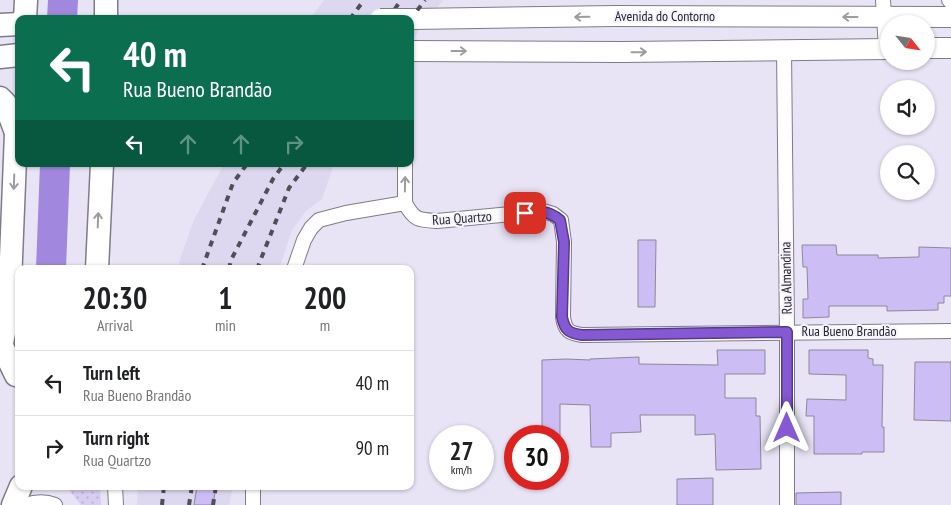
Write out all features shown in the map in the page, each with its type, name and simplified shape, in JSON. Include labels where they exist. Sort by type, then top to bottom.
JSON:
[{"type":"main road","points":[[25,15],[26,0]]},
{"type":"main road","points":[[106,0],[106,15]]},
{"type":"main road","name":"Avenida do Contorno","points":[[414,18],[615,16],[884,8],[951,17]]},
{"type":"main road","points":[[0,25],[15,24]]},
{"type":"main road","points":[[414,51],[622,52],[880,48]]},
{"type":"main road","points":[[935,48],[951,48]]},
{"type":"main road","points":[[0,57],[15,55]]},
{"type":"main road","points":[[0,98],[5,102],[15,130]]},
{"type":"main road","points":[[15,158],[9,308],[1,349],[15,373]]},
{"type":"main road","points":[[97,265],[102,167]]},
{"type":"main road","points":[[13,505],[19,490]]},
{"type":"street","name":"Rua Almandina","points":[[784,50],[787,505]]},
{"type":"street","points":[[295,265],[304,240],[311,228],[319,220],[346,213],[404,203],[405,167]]},
{"type":"street","name":"Rua Quartzo","points":[[404,203],[411,214],[422,220],[542,211],[553,214],[560,220],[564,242],[562,317],[568,332]]},
{"type":"street","name":"Rua Bueno Brandão","points":[[568,332],[582,335],[951,330]]},
{"type":"street","points":[[115,490],[116,505]]},
{"type":"street","points":[[253,490],[253,505]]},
{"type":"street","points":[[26,505],[35,502],[46,502],[55,505]]},
{"type":"shaded area","points":[[324,0],[443,0],[414,37],[414,15],[313,15]]},
{"type":"shaded area","points":[[222,167],[333,167],[322,199],[306,211],[292,230],[280,265],[179,265],[194,220]]},
{"type":"shaded area","points":[[69,490],[100,490],[101,505],[81,505]]},
{"type":"shaded area","points":[[138,490],[232,490],[229,505],[137,505]]},
{"type":"building","points":[[638,240],[656,240],[655,307],[638,307]]},
{"type":"building","points":[[802,245],[836,245],[837,255],[878,255],[878,258],[919,257],[919,247],[951,248],[951,296],[944,296],[944,303],[938,303],[938,310],[887,311],[887,306],[829,306],[829,317],[803,318],[803,299],[808,299],[807,267],[803,267]]},
{"type":"building","points":[[717,350],[765,350],[765,374],[725,374],[725,398],[756,398],[756,416],[760,416],[761,469],[716,470],[715,434],[695,435],[695,415],[640,415],[641,432],[611,433],[611,447],[591,447],[590,405],[560,404],[560,425],[542,425],[542,360],[639,357],[639,364],[718,365]]},
{"type":"building","points":[[809,350],[868,350],[868,358],[873,359],[873,365],[883,365],[882,427],[884,427],[884,452],[814,454],[814,416],[806,416],[807,399],[846,400],[846,375],[809,374]]},
{"type":"building","points":[[915,362],[951,362],[951,421],[914,420]]},
{"type":"building","points":[[713,478],[713,505],[677,505],[677,479]]},
{"type":"building","points":[[196,490],[215,490],[213,505],[194,505]]},
{"type":"building","points":[[841,492],[841,505],[796,505],[796,493]]},
{"type":"waterway","points":[[62,15],[63,0]]},
{"type":"waterway","points":[[51,265],[55,167]]},
{"type":"railway","points":[[353,15],[364,0]]},
{"type":"railway","points":[[391,15],[401,0]]},
{"type":"railway","points":[[414,15],[425,0]]},
{"type":"railway","points":[[203,265],[233,183],[245,167]]},
{"type":"railway","points":[[230,265],[273,179],[282,167]]},
{"type":"railway","points":[[259,265],[289,188],[305,167]]},
{"type":"railway","points":[[162,505],[164,490]]},
{"type":"railway","points":[[189,505],[191,490]]},
{"type":"railway","points":[[213,505],[215,490]]},
{"type":"route","points":[[525,213],[542,211],[553,214],[560,220],[564,242],[562,317],[568,332],[582,335],[787,332],[787,428]]}]
